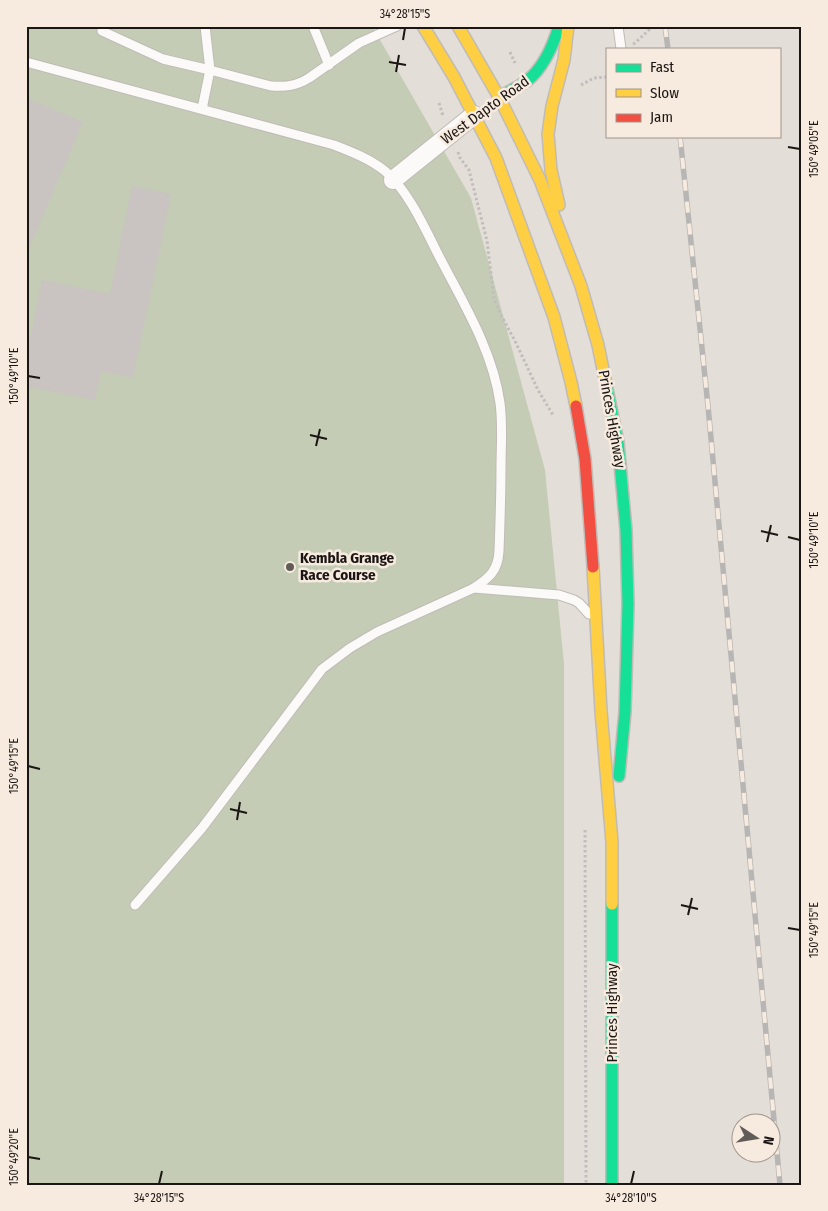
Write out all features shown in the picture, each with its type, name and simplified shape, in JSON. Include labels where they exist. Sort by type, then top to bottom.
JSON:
[{"type":"main road","name":"Princes Highway","points":[[423,26],[477,113],[496,158],[554,317],[572,382],[584,459],[612,842],[612,1185]]},
{"type":"main road","name":"Princes Highway","points":[[458,26],[540,180],[581,286],[598,345],[618,442],[626,530],[628,604],[626,712],[612,842]]},
{"type":"main road","name":"West Dapto Road","points":[[496,99],[532,77],[546,57],[559,26]]},
{"type":"main road","points":[[568,26],[564,63],[550,110],[548,142],[556,198],[581,286]]},
{"type":"street","name":"West Dapto Road","points":[[393,180],[477,113]]},
{"type":"lane","points":[[202,109],[210,70],[205,26]]},
{"type":"lane","points":[[313,26],[328,64]]},
{"type":"lane","points":[[102,31],[163,59],[271,86],[282,87],[301,83],[359,43],[397,26]]},
{"type":"lane","points":[[618,26],[621,48]]},
{"type":"lane","points":[[26,62],[334,145],[356,154],[384,171],[411,204],[424,226],[486,350],[495,376],[500,404],[502,435],[499,558],[498,564],[491,575],[474,588],[377,632],[350,648],[322,670],[202,828],[135,905]]},
{"type":"lane","points":[[474,588],[564,596],[579,603],[597,625]]},
{"type":"path","points":[[635,43],[651,28],[660,26]]},
{"type":"path","points":[[460,158],[469,170],[487,241],[494,298],[498,311],[555,419]]},
{"type":"path","points":[[585,824],[586,1185]]},
{"type":"green space","name":"Kembla Grange Race Course","points":[[26,26],[372,26],[471,198],[545,470],[564,664],[564,1185],[26,1185]]},
{"type":"building","points":[[26,98],[83,122],[26,255]]},
{"type":"building","points":[[132,186],[171,194],[133,378],[101,371],[95,400],[26,386],[26,358],[42,280],[110,294]]},
{"type":"railway","points":[[665,26],[668,48]]},
{"type":"railway","points":[[680,138],[708,406],[780,1185]]},
{"type":"traffic: fast","points":[[499,97],[527,81],[533,75],[543,63],[551,48],[559,26]]},
{"type":"traffic: fast","points":[[606,384],[618,442],[626,530],[628,604],[625,712],[619,776]]},
{"type":"traffic: fast","points":[[612,904],[612,1185]]},
{"type":"traffic: slow","points":[[423,26],[454,77],[496,158],[554,317],[576,406]]},
{"type":"traffic: slow","points":[[458,26],[499,97],[540,180],[581,286],[598,345],[606,384]]},
{"type":"traffic: slow","points":[[559,205],[551,170],[548,134],[552,106],[564,60],[568,26]]},
{"type":"traffic: slow","points":[[593,567],[601,711],[612,842],[612,904]]},
{"type":"traffic: jam","points":[[576,406],[585,459],[593,567]]},
{"type":"place","name":"Kembla Grange Race Course","points":[[290,567]]}]
